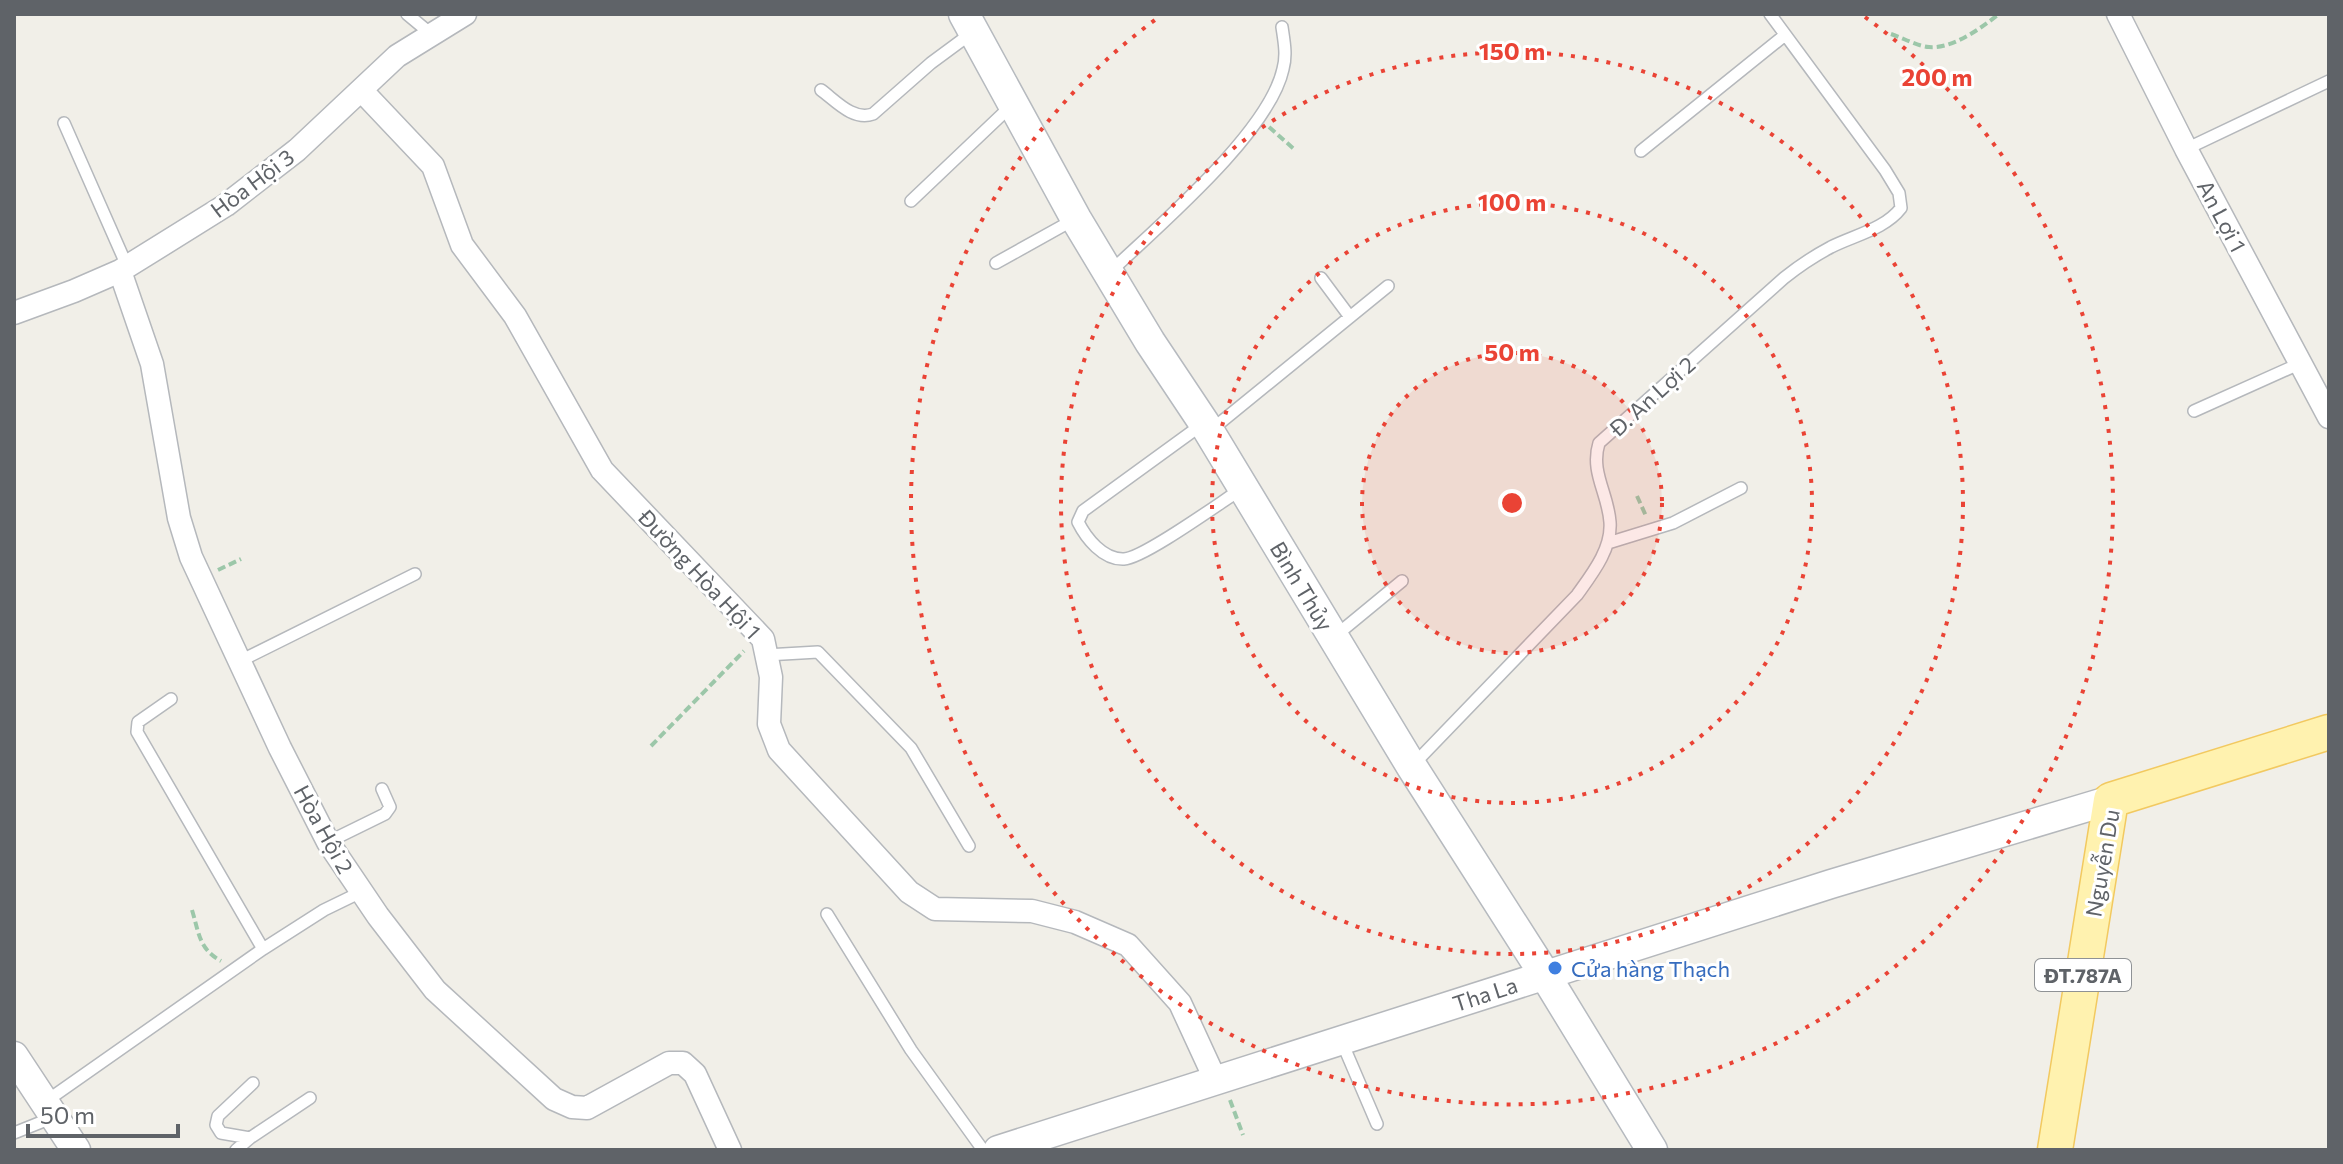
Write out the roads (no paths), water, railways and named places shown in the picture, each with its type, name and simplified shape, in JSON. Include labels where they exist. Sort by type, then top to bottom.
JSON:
[{"type":"main road","name":"Bình Thủy","points":[[969,23],[1076,219],[1412,767],[1652,1150]]},
{"type":"main road","name":"Nguyễn Du","points":[[2055,1150],[2111,800],[2329,732]]},
{"type":"street","name":"Hòa Hội 3","points":[[14,313],[124,268],[226,205],[297,150],[397,56],[465,14]]},
{"type":"street","name":"An Lợi 1","points":[[2118,14],[2329,417]]},
{"type":"street","name":"Đường Hòa Hội 1","points":[[362,91],[433,166],[462,245],[515,316],[602,470],[763,645],[771,677],[769,724],[779,750],[909,892],[935,909],[1032,911],[1075,922],[1128,945],[1180,1003],[1218,1078]]},
{"type":"street","name":"Hòa Hội 2","points":[[124,268],[152,364],[179,518],[191,557],[280,748],[328,842],[361,892],[435,990],[554,1099],[572,1107],[587,1108],[669,1063],[683,1063],[695,1074],[730,1150]]},
{"type":"street","name":"Tha La","points":[[1011,1148],[1218,1078],[1831,884],[2111,800]]},
{"type":"street","points":[[14,1056],[76,1150]]},
{"type":"lane","points":[[407,14],[431,34]]},
{"type":"lane","points":[[1641,151],[1785,35],[1770,14]]},
{"type":"lane","points":[[821,90],[853,114],[863,117],[873,114],[931,63],[969,23]]},
{"type":"lane","points":[[1109,273],[1211,174],[1258,117],[1283,71],[1286,51],[1282,27]]},
{"type":"lane","name":"Đ. An Lợi 2","points":[[1608,543],[1610,521],[1596,471],[1595,456],[1599,443],[1805,262],[1892,219],[1901,208],[1899,193],[1785,35]]},
{"type":"lane","points":[[2186,149],[2329,81]]},
{"type":"lane","points":[[911,201],[1013,105]]},
{"type":"lane","points":[[64,123],[124,268]]},
{"type":"lane","points":[[996,263],[1076,219]]},
{"type":"lane","points":[[1321,278],[1350,317]]},
{"type":"lane","points":[[1243,487],[1144,551],[1125,559],[1108,556],[1085,536],[1078,522],[1083,511],[1206,427],[1388,286]]},
{"type":"lane","points":[[2194,411],[2301,363]]},
{"type":"lane","points":[[1412,767],[1577,595],[1608,543],[1696,512],[1741,488]]},
{"type":"lane","points":[[240,661],[415,574]]},
{"type":"lane","points":[[1334,638],[1402,581]]},
{"type":"lane","points":[[763,645],[818,652],[911,748],[969,846]]},
{"type":"lane","points":[[171,699],[145,715],[138,722],[137,732],[263,949]]},
{"type":"lane","points":[[328,842],[385,814],[390,807],[382,789]]},
{"type":"lane","points":[[14,1133],[50,1110],[263,949],[324,910],[361,892]]},
{"type":"lane","points":[[827,914],[911,1050],[983,1150]]},
{"type":"lane","points":[[1341,1040],[1377,1124]]},
{"type":"lane","points":[[250,1138],[221,1133],[216,1125],[218,1116],[253,1083]]},
{"type":"lane","points":[[236,1150],[310,1098]]},
{"type":"place","name":"Cửa hàng Thạch","points":[[1555,968]]}]
